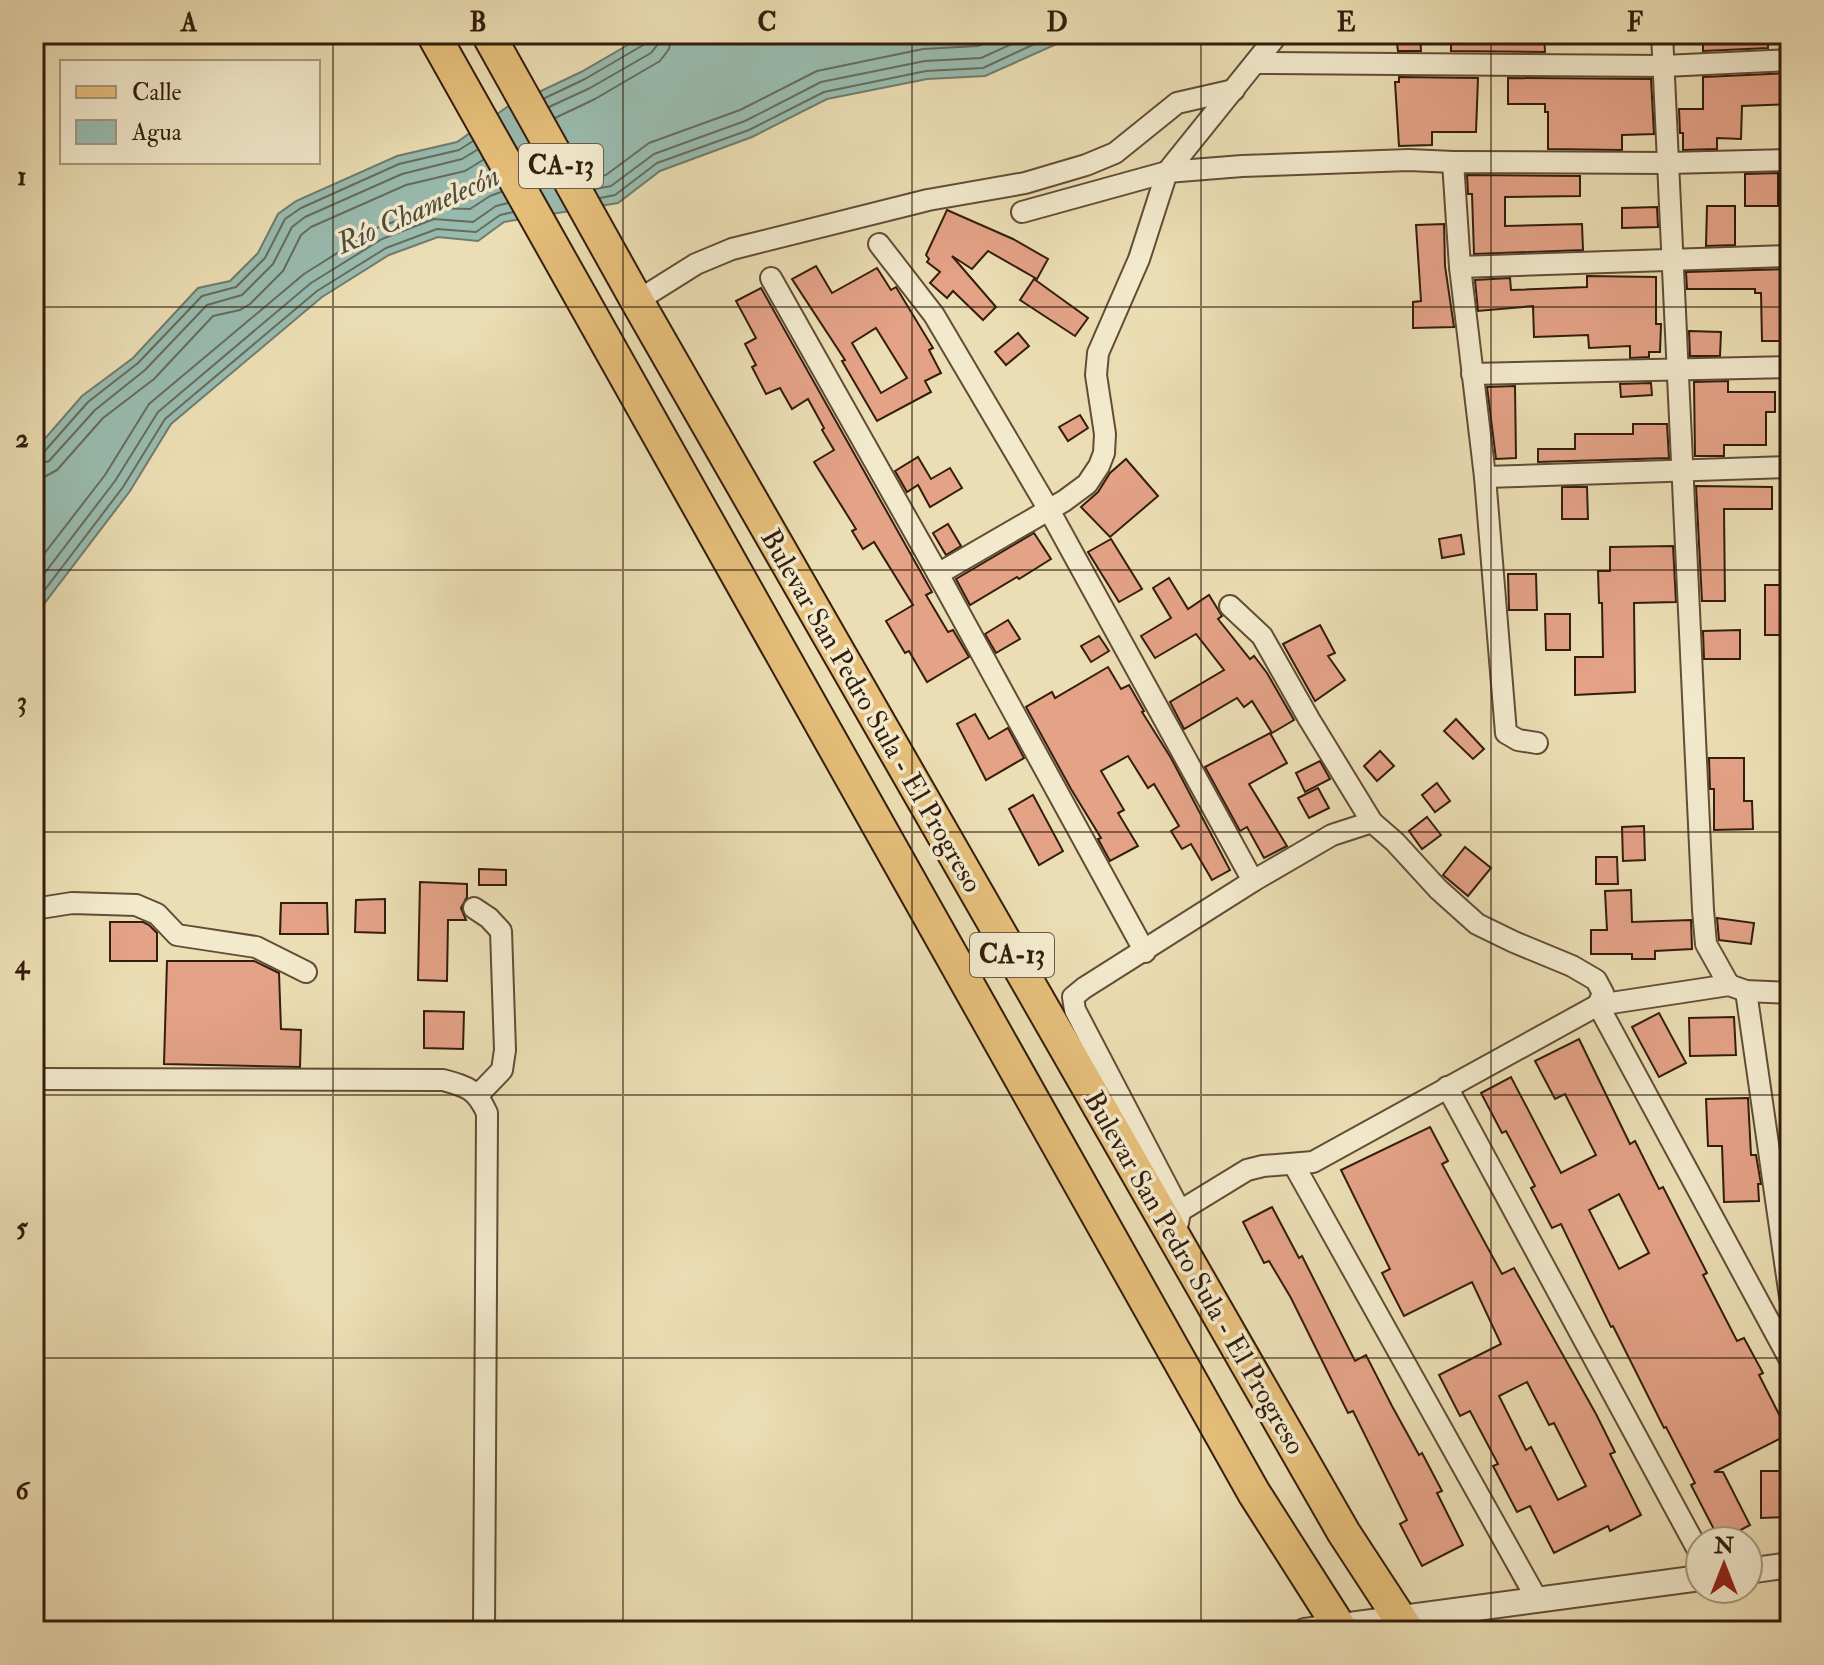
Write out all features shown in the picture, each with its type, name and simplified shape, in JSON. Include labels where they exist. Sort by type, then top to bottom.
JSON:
[{"type":"main road","name":"Bulevar San Pedro Sula - El Progreso","points":[[433,34],[1254,1493],[1340,1629]]},
{"type":"main road","name":"Bulevar San Pedro Sula - El Progreso","points":[[491,40],[630,288],[1178,1226],[1344,1533],[1403,1624]]},
{"type":"street","points":[[938,574],[1049,510],[1087,484],[1099,466],[1104,453],[1105,434],[1096,375],[1098,353],[1139,259],[1167,172],[1278,34]]},
{"type":"street","points":[[1662,34],[1706,944],[1738,988],[1790,1297]]},
{"type":"street","points":[[1256,63],[1664,66],[1790,60]]},
{"type":"street","points":[[630,288],[732,249],[928,200],[1025,183],[1086,165],[1115,153],[1177,103],[1234,90]]},
{"type":"street","points":[[1022,212],[1167,172],[1409,160],[1668,163],[1790,160]]},
{"type":"street","points":[[1453,162],[1460,267],[1485,477],[1506,733],[1518,740],[1537,743]]},
{"type":"street","points":[[879,244],[934,315],[1049,510],[1253,881]]},
{"type":"street","points":[[1460,267],[1790,256]]},
{"type":"street","points":[[771,278],[938,574],[1145,952]]},
{"type":"street","points":[[1472,374],[1790,367]]},
{"type":"street","points":[[1485,477],[1790,467]]},
{"type":"street","points":[[1230,606],[1262,636],[1372,822],[1477,924],[1572,966],[1596,980],[1603,993],[1598,1005]]},
{"type":"street","points":[[1372,822],[1332,835],[1253,881],[1073,997],[1075,1010],[1178,1226],[1247,1170],[1276,1164],[1313,1162],[1598,1005],[1738,988],[1790,993]]},
{"type":"street","points":[[34,909],[72,903],[136,905],[157,914],[177,935],[256,947],[306,972]]},
{"type":"street","points":[[474,908],[501,931],[505,1050],[502,1070],[479,1094]]},
{"type":"street","points":[[1598,1005],[1790,1360]]},
{"type":"street","points":[[34,1079],[443,1080],[479,1094],[487,1113],[484,1631]]},
{"type":"street","points":[[1447,1087],[1684,1525]]},
{"type":"street","points":[[1294,1165],[1538,1601]]},
{"type":"street","points":[[1764,1569],[1790,1565]]},
{"type":"street","points":[[1305,1631],[1403,1624],[1684,1580]]},
{"type":"water","name":"Río Chamelecón","points":[[647,34],[1066,34],[1059,43],[985,76],[927,79],[827,99],[752,137],[660,171],[618,203],[504,222],[478,241],[438,237],[389,255],[322,297],[171,424],[130,491],[34,617],[34,451],[82,396],[133,358],[198,288],[230,281],[258,253],[278,214],[296,201],[397,156],[457,142],[507,107],[581,72]]},
{"type":"building","points":[[1404,34],[1420,34],[1421,51],[1398,51],[1397,44],[1404,43]]},
{"type":"building","points":[[1451,34],[1544,34],[1545,52],[1451,51]]},
{"type":"building","points":[[1703,34],[1768,34],[1768,48],[1703,51]]},
{"type":"building","points":[[1790,73],[1790,104],[1742,106],[1741,139],[1717,138],[1717,149],[1683,150],[1679,109],[1703,109],[1703,77]]},
{"type":"building","points":[[1399,77],[1478,78],[1476,132],[1432,132],[1432,145],[1399,146],[1395,82],[1399,82]]},
{"type":"building","points":[[1508,78],[1651,79],[1654,134],[1622,135],[1622,150],[1548,149],[1548,112],[1545,112],[1545,104],[1508,104]]},
{"type":"building","points":[[1778,173],[1778,206],[1745,206],[1745,174]]},
{"type":"building","points":[[1467,175],[1580,176],[1580,196],[1505,197],[1505,226],[1582,224],[1583,250],[1474,254],[1472,194],[1468,194]]},
{"type":"building","points":[[1707,206],[1735,206],[1735,245],[1706,246]]},
{"type":"building","points":[[1657,207],[1658,227],[1622,228],[1622,208]]},
{"type":"building","points":[[947,210],[1013,239],[1048,259],[1037,279],[988,251],[972,269],[952,256],[996,307],[983,320],[953,291],[947,298],[930,283],[940,272],[927,262],[929,259],[926,255]]},
{"type":"building","points":[[1444,224],[1445,266],[1454,327],[1413,328],[1413,302],[1421,301],[1416,225]]},
{"type":"building","points":[[816,266],[832,293],[877,268],[891,290],[896,287],[933,348],[929,350],[941,373],[925,381],[931,392],[877,421],[842,361],[845,360],[792,279]],"holes":[[[876,328],[907,378],[881,393],[852,343]]]},
{"type":"building","points":[[1790,269],[1790,341],[1762,341],[1761,293],[1755,293],[1755,289],[1687,289],[1686,272]]},
{"type":"building","points":[[1587,276],[1656,277],[1656,324],[1661,324],[1660,352],[1649,352],[1649,357],[1630,358],[1630,346],[1589,348],[1588,335],[1534,337],[1533,306],[1478,311],[1475,280],[1510,278],[1511,290],[1587,287]]},
{"type":"building","points":[[1034,279],[1088,318],[1075,336],[1020,300]]},
{"type":"building","points":[[761,288],[932,592],[926,595],[948,632],[953,630],[969,657],[927,682],[886,621],[913,605],[874,542],[863,549],[852,531],[856,529],[814,462],[834,450],[808,399],[792,409],[780,388],[766,394],[752,367],[756,365],[745,344],[756,338],[736,301]]},
{"type":"building","points":[[1689,331],[1721,332],[1720,356],[1690,356]]},
{"type":"building","points":[[1018,333],[1029,346],[1006,365],[995,352]]},
{"type":"building","points":[[1728,381],[1728,392],[1775,392],[1775,412],[1766,412],[1766,445],[1724,445],[1724,456],[1695,456],[1694,382]]},
{"type":"building","points":[[1651,383],[1652,395],[1621,397],[1620,384]]},
{"type":"building","points":[[1515,386],[1516,458],[1496,459],[1487,387]]},
{"type":"building","points":[[1080,415],[1088,428],[1068,441],[1059,427]]},
{"type":"building","points":[[1633,424],[1667,424],[1669,458],[1538,462],[1538,449],[1575,449],[1575,434],[1633,434]]},
{"type":"building","points":[[918,457],[931,479],[950,468],[962,488],[930,507],[918,485],[907,492],[895,471]]},
{"type":"building","points":[[1126,459],[1158,496],[1110,537],[1081,507]]},
{"type":"building","points":[[1696,486],[1772,487],[1772,509],[1724,509],[1725,601],[1702,601]]},
{"type":"building","points":[[1562,487],[1587,487],[1588,519],[1562,519]]},
{"type":"building","points":[[948,524],[961,546],[946,555],[933,533]]},
{"type":"building","points":[[1034,533],[1051,559],[970,605],[956,579]]},
{"type":"building","points":[[1461,535],[1464,554],[1442,558],[1439,539]]},
{"type":"building","points":[[1111,539],[1142,589],[1119,602],[1088,552]]},
{"type":"building","points":[[1673,546],[1676,602],[1634,603],[1635,692],[1575,695],[1575,657],[1603,657],[1598,571],[1610,571],[1610,547]]},
{"type":"building","points":[[1508,574],[1536,574],[1537,610],[1509,610]]},
{"type":"building","points":[[1169,578],[1188,609],[1209,595],[1222,616],[1218,619],[1250,659],[1254,656],[1267,673],[1294,720],[1272,733],[1252,701],[1244,707],[1237,698],[1184,729],[1170,702],[1224,670],[1196,634],[1155,658],[1141,636],[1171,618],[1153,588]]},
{"type":"building","points":[[1765,585],[1790,585],[1790,635],[1765,635]]},
{"type":"building","points":[[1545,614],[1570,614],[1570,650],[1546,650]]},
{"type":"building","points":[[1008,620],[1020,639],[996,653],[985,634]]},
{"type":"building","points":[[1320,625],[1335,653],[1328,656],[1345,680],[1315,701],[1283,644]]},
{"type":"building","points":[[1740,630],[1740,659],[1704,659],[1703,631]]},
{"type":"building","points":[[1099,636],[1109,651],[1091,662],[1081,646]]},
{"type":"building","points":[[1108,667],[1121,689],[1129,685],[1230,870],[1212,880],[1191,844],[1182,849],[1171,831],[1179,826],[1154,784],[1148,788],[1128,756],[1101,771],[1124,810],[1118,813],[1138,846],[1110,861],[1098,839],[1101,838],[1026,707],[1052,692],[1055,698]]},
{"type":"building","points":[[975,714],[989,739],[1008,728],[1024,758],[986,780],[957,724]]},
{"type":"building","points":[[1456,719],[1484,749],[1473,759],[1444,731]]},
{"type":"building","points":[[1270,733],[1287,763],[1249,784],[1287,846],[1264,858],[1247,827],[1240,831],[1205,767]]},
{"type":"building","points":[[1380,751],[1394,766],[1377,781],[1364,766]]},
{"type":"building","points":[[1709,758],[1744,758],[1744,801],[1752,801],[1753,829],[1714,830],[1714,789],[1710,789]]},
{"type":"building","points":[[1320,761],[1330,779],[1305,792],[1296,773]]},
{"type":"building","points":[[1437,783],[1450,801],[1435,812],[1422,795]]},
{"type":"building","points":[[1318,788],[1329,808],[1309,818],[1298,798]]},
{"type":"building","points":[[1033,795],[1063,851],[1039,865],[1009,809]]},
{"type":"building","points":[[1427,817],[1441,835],[1422,849],[1409,831]]},
{"type":"building","points":[[1644,826],[1645,860],[1623,861],[1622,827]]},
{"type":"building","points":[[1465,847],[1491,868],[1468,896],[1443,875]]},
{"type":"building","points":[[1596,857],[1617,857],[1618,884],[1596,884]]},
{"type":"building","points":[[479,869],[506,870],[506,885],[479,885]]},
{"type":"building","points":[[420,882],[467,884],[467,897],[461,908],[466,920],[448,920],[447,981],[418,980]]},
{"type":"building","points":[[1631,890],[1632,922],[1691,920],[1692,949],[1655,951],[1655,959],[1632,959],[1632,954],[1591,954],[1591,930],[1607,930],[1605,891]]},
{"type":"building","points":[[385,899],[385,933],[355,932],[356,900]]},
{"type":"building","points":[[281,903],[327,903],[328,934],[280,934]]},
{"type":"building","points":[[1717,918],[1754,923],[1751,944],[1719,940]]},
{"type":"building","points":[[110,922],[143,922],[149,925],[157,933],[157,961],[110,961]]},
{"type":"building","points":[[167,961],[254,961],[279,973],[281,1029],[301,1030],[300,1067],[164,1064]]},
{"type":"building","points":[[424,1011],[464,1012],[463,1049],[424,1048]]},
{"type":"building","points":[[1659,1013],[1686,1063],[1659,1077],[1632,1027]]},
{"type":"building","points":[[1734,1017],[1736,1055],[1690,1056],[1689,1018]]},
{"type":"building","points":[[1579,1039],[1630,1144],[1635,1141],[1659,1189],[1663,1187],[1707,1273],[1703,1275],[1737,1341],[1744,1338],[1763,1373],[1759,1375],[1789,1434],[1714,1472],[1723,1472],[1750,1525],[1712,1525],[1691,1485],[1695,1483],[1611,1327],[1561,1224],[1552,1228],[1531,1188],[1535,1186],[1506,1131],[1502,1133],[1481,1093],[1511,1077],[1561,1173],[1596,1155],[1565,1094],[1555,1099],[1535,1061]],"holes":[[[1619,1194],[1649,1253],[1619,1269],[1589,1210]]]},
{"type":"building","points":[[1748,1098],[1751,1155],[1756,1155],[1761,1184],[1758,1184],[1759,1201],[1724,1202],[1722,1146],[1708,1146],[1706,1099]]},
{"type":"building","points":[[1430,1127],[1448,1161],[1442,1164],[1502,1274],[1514,1268],[1596,1414],[1615,1452],[1610,1454],[1641,1515],[1610,1531],[1608,1526],[1554,1553],[1530,1506],[1517,1512],[1493,1466],[1498,1464],[1470,1411],[1460,1416],[1439,1375],[1501,1344],[1472,1282],[1404,1316],[1382,1273],[1390,1269],[1341,1170]],"holes":[[[1527,1382],[1549,1425],[1554,1423],[1586,1486],[1558,1500],[1531,1447],[1526,1450],[1499,1396]]]},
{"type":"building","points":[[1272,1207],[1299,1258],[1302,1256],[1355,1361],[1366,1355],[1419,1455],[1422,1453],[1442,1491],[1437,1493],[1463,1545],[1422,1566],[1400,1524],[1407,1520],[1353,1411],[1348,1413],[1291,1298],[1269,1261],[1264,1263],[1243,1222]]},
{"type":"building","points":[[1761,1471],[1790,1471],[1790,1517],[1761,1518]]}]
